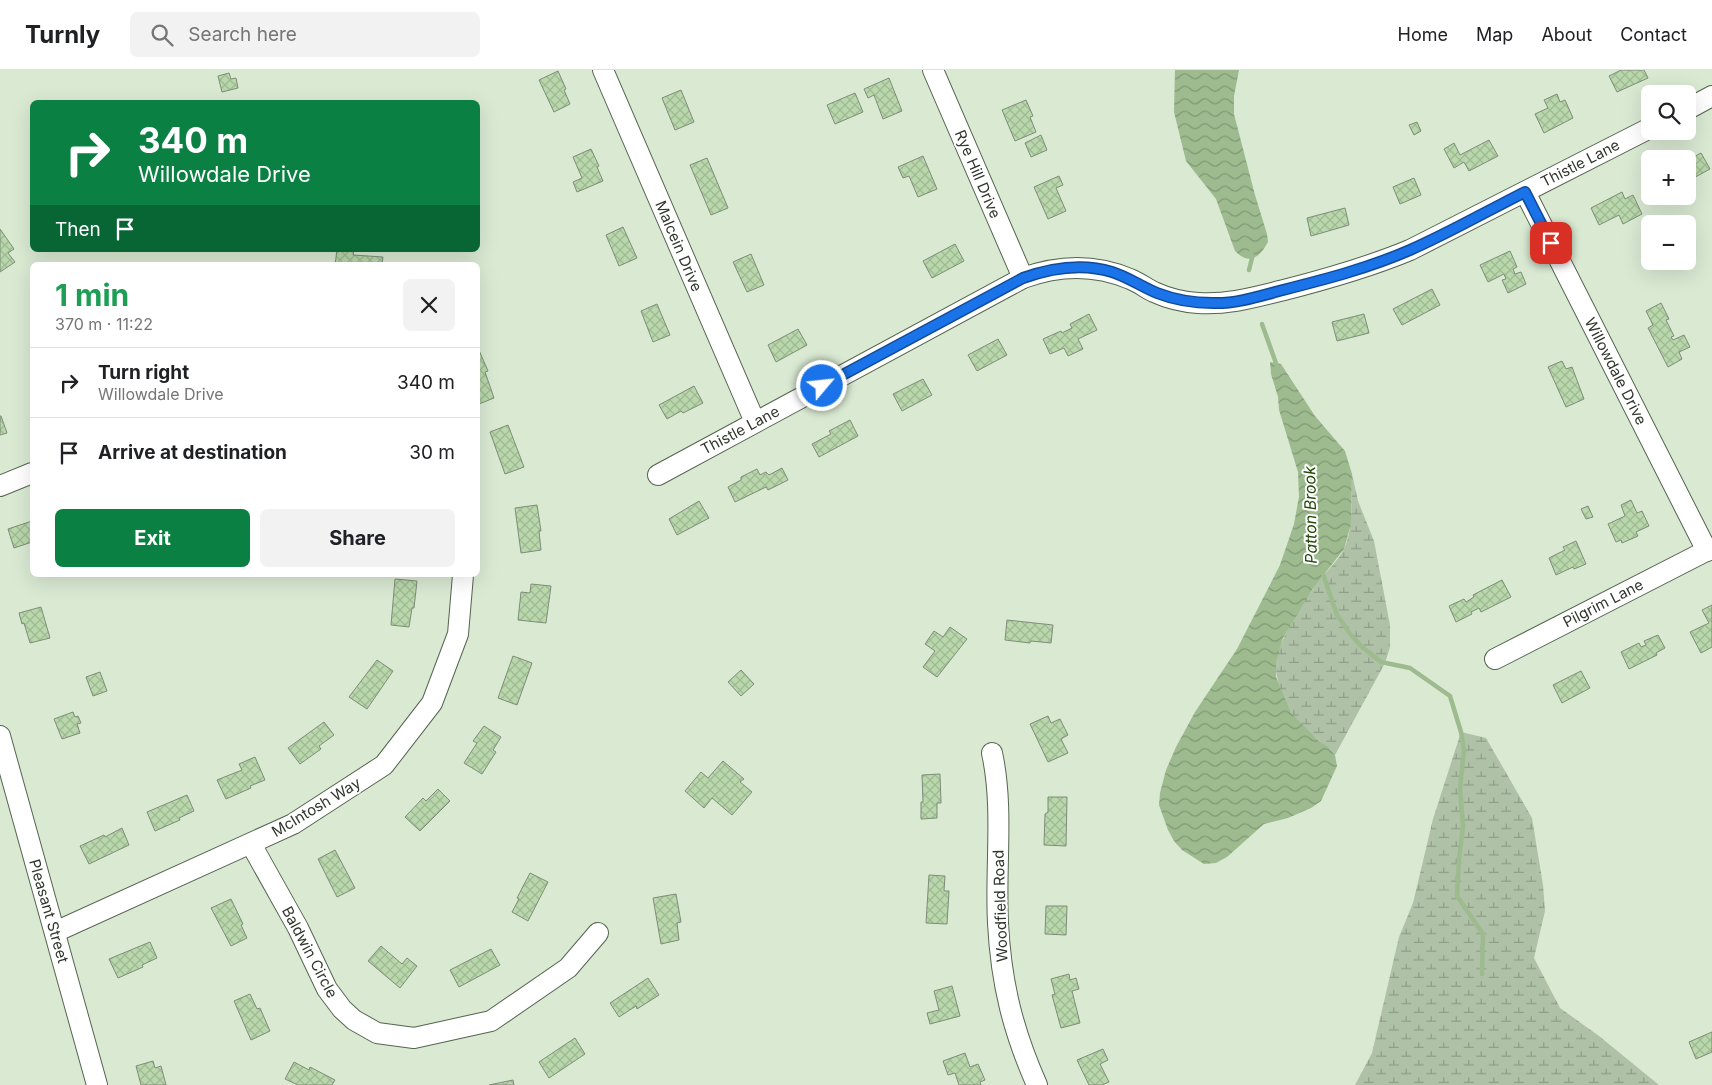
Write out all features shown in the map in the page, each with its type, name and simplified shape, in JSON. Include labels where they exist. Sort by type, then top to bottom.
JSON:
[{"type":"street","name":"Malcein Drive","points":[[603,70],[755,422]]},
{"type":"street","name":"Rye Hill Drive","points":[[933,70],[1023,278]]},
{"type":"street","points":[[1696,105],[1712,96]]},
{"type":"street","name":"Thistle Lane","points":[[658,475],[1023,278],[1063,268],[1088,268],[1111,272],[1175,299],[1214,304],[1234,302],[1335,277],[1410,250],[1641,133]]},
{"type":"street","name":"Willowdale Drive","points":[[1525,192],[1710,549]]},
{"type":"street","points":[[0,486],[30,474]]},
{"type":"street","name":"Pilgrim Lane","points":[[1495,659],[1710,549]]},
{"type":"street","name":"McIntosh Way","points":[[55,932],[293,824],[384,764],[432,703],[458,634],[464,577]]},
{"type":"street","name":"Pleasant Street","points":[[0,736],[97,1085]]},
{"type":"street","name":"Woodfield Road","points":[[992,753],[998,778],[998,923],[1006,996],[1015,1028],[1037,1085]]},
{"type":"street","name":"Baldwin Circle","points":[[252,844],[298,928],[327,989],[342,1009],[354,1020],[377,1033],[414,1038],[491,1021],[568,968],[598,933]]},
{"type":"green space","points":[[1352,474],[1358,501],[1374,541],[1390,625],[1390,647],[1385,663],[1335,755],[1300,724],[1291,713],[1280,688],[1276,662],[1282,642],[1299,610],[1344,549],[1351,522]]},
{"type":"green space","points":[[1461,732],[1486,738],[1532,818],[1543,885],[1545,911],[1534,958],[1560,1008],[1599,1036],[1659,1085],[1355,1085],[1372,1053],[1399,937],[1413,903],[1433,819]]},
{"type":"water","points":[[1175,70],[1239,70],[1234,96],[1234,114],[1268,242],[1254,258],[1245,258],[1235,251],[1216,199],[1186,161],[1174,112]]},
{"type":"water","points":[[1270,362],[1281,364],[1315,416],[1345,451],[1352,474],[1351,524],[1344,549],[1312,590],[1283,638],[1276,662],[1276,677],[1291,713],[1335,755],[1337,766],[1321,801],[1311,808],[1288,818],[1264,824],[1227,857],[1216,863],[1204,864],[1182,850],[1174,841],[1159,805],[1160,793],[1166,770],[1176,747],[1195,712],[1237,649],[1280,565],[1294,524],[1299,497],[1298,472],[1279,410]]},
{"type":"building","points":[[1621,70],[1644,70],[1648,78],[1617,92],[1609,76]]},
{"type":"building","points":[[558,71],[570,104],[554,112],[539,80]]},
{"type":"building","points":[[229,73],[231,79],[236,78],[238,88],[222,92],[218,76]]},
{"type":"building","points":[[889,78],[902,111],[883,119],[874,95],[868,98],[864,89]]},
{"type":"building","points":[[681,90],[694,122],[675,130],[662,98]]},
{"type":"building","points":[[855,93],[863,112],[835,124],[827,105]]},
{"type":"building","points":[[1557,94],[1560,102],[1565,100],[1573,118],[1544,133],[1535,114],[1548,108],[1544,100]]},
{"type":"building","points":[[1026,100],[1033,116],[1030,117],[1036,132],[1015,141],[1002,110]]},
{"type":"building","points":[[1417,122],[1421,131],[1414,135],[1409,125]]},
{"type":"building","points":[[1041,135],[1047,150],[1031,157],[1025,143]]},
{"type":"building","points":[[1489,140],[1498,156],[1469,171],[1464,162],[1454,168],[1444,149],[1454,143],[1460,155]]},
{"type":"building","points":[[591,149],[599,166],[597,167],[603,181],[577,192],[573,182],[582,178],[573,157]]},
{"type":"building","points":[[1701,153],[1710,169],[1696,177],[1696,156]]},
{"type":"building","points":[[923,156],[937,189],[918,197],[909,176],[903,178],[898,167]]},
{"type":"building","points":[[707,158],[728,208],[711,215],[690,165]]},
{"type":"building","points":[[1059,176],[1063,185],[1056,188],[1066,211],[1048,219],[1034,187]]},
{"type":"building","points":[[1414,178],[1421,195],[1400,204],[1393,187]]},
{"type":"building","points":[[1622,192],[1625,199],[1633,195],[1642,214],[1623,224],[1619,215],[1599,225],[1591,208]]},
{"type":"building","points":[[1345,208],[1349,225],[1311,236],[1307,218]]},
{"type":"building","points":[[623,227],[637,258],[619,266],[606,235]]},
{"type":"building","points":[[0,229],[14,249],[8,253],[15,262],[0,272]]},
{"type":"building","points":[[955,244],[964,261],[932,278],[923,261]]},
{"type":"building","points":[[1510,251],[1517,267],[1513,269],[1515,274],[1521,272],[1526,284],[1508,293],[1502,280],[1506,279],[1504,274],[1488,282],[1480,265]]},
{"type":"building","points":[[337,252],[354,252],[353,255],[383,257],[382,262],[335,262]]},
{"type":"building","points":[[751,254],[764,285],[747,292],[733,262]]},
{"type":"building","points":[[1432,289],[1440,305],[1402,325],[1393,309]]},
{"type":"building","points":[[1661,303],[1669,319],[1666,320],[1674,336],[1671,337],[1673,340],[1684,335],[1690,347],[1679,352],[1682,359],[1668,367],[1648,328],[1653,325],[1646,311]]},
{"type":"building","points":[[657,304],[670,335],[653,342],[641,311]]},
{"type":"building","points":[[1089,314],[1097,330],[1078,339],[1083,349],[1068,356],[1064,348],[1050,354],[1043,339],[1072,328],[1070,324]]},
{"type":"building","points":[[1364,314],[1369,333],[1337,341],[1332,322]]},
{"type":"building","points":[[798,329],[807,345],[776,362],[768,345]]},
{"type":"building","points":[[998,339],[1007,355],[977,371],[968,355]]},
{"type":"building","points":[[480,353],[488,371],[485,372],[494,398],[480,404]]},
{"type":"building","points":[[1562,361],[1566,369],[1572,367],[1584,399],[1566,407],[1548,367]]},
{"type":"building","points":[[923,379],[932,395],[902,411],[893,394]]},
{"type":"building","points":[[694,386],[703,403],[683,413],[681,411],[667,419],[659,405]]},
{"type":"building","points":[[0,416],[7,433],[0,435]]},
{"type":"building","points":[[850,420],[858,436],[819,457],[812,444],[831,434],[829,431]]},
{"type":"building","points":[[508,425],[524,467],[505,474],[490,432]]},
{"type":"building","points":[[782,468],[788,480],[768,490],[766,487],[735,502],[728,487],[741,480],[741,477],[757,469],[760,475],[766,472],[769,475]]},
{"type":"building","points":[[1631,500],[1637,513],[1642,511],[1649,526],[1636,532],[1638,536],[1622,543],[1621,540],[1616,542],[1608,524],[1625,516],[1621,505]]},
{"type":"building","points":[[699,501],[709,518],[677,535],[669,519]]},
{"type":"building","points":[[537,505],[541,531],[539,531],[541,550],[521,553],[515,508]]},
{"type":"building","points":[[1588,506],[1593,517],[1586,519],[1581,509]]},
{"type":"building","points":[[30,522],[30,543],[14,548],[8,529]]},
{"type":"building","points":[[1576,541],[1586,564],[1574,569],[1573,567],[1556,575],[1549,558],[1565,550],[1563,547]]},
{"type":"building","points":[[395,579],[417,581],[414,608],[412,608],[409,627],[391,625]]},
{"type":"building","points":[[1502,580],[1511,597],[1481,612],[1479,608],[1456,622],[1449,606],[1464,599],[1466,602],[1474,597],[1473,595]]},
{"type":"building","points":[[531,584],[551,586],[546,623],[518,620],[521,592],[530,593]]},
{"type":"building","points":[[1712,605],[1712,647],[1701,653],[1690,632],[1709,623],[1702,610]]},
{"type":"building","points":[[41,607],[50,638],[30,643],[19,613]]},
{"type":"building","points":[[1007,620],[1053,625],[1051,643],[1005,640]]},
{"type":"building","points":[[950,627],[967,639],[937,677],[923,667],[935,651],[925,644],[934,631],[943,637]]},
{"type":"building","points":[[1658,635],[1665,648],[1656,653],[1657,655],[1629,669],[1621,652],[1639,643],[1641,647],[1646,645],[1644,641]]},
{"type":"building","points":[[513,656],[532,663],[517,705],[498,698]]},
{"type":"building","points":[[377,660],[393,671],[367,709],[349,697]]},
{"type":"building","points":[[741,670],[754,684],[741,696],[728,682]]},
{"type":"building","points":[[1581,671],[1590,688],[1562,703],[1553,685]]},
{"type":"building","points":[[100,672],[107,691],[93,696],[86,677]]},
{"type":"building","points":[[73,712],[75,717],[78,716],[81,723],[77,724],[80,733],[62,739],[54,719]]},
{"type":"building","points":[[1048,716],[1051,723],[1060,719],[1068,735],[1061,739],[1068,753],[1048,762],[1030,724]]},
{"type":"building","points":[[324,722],[334,735],[319,746],[321,749],[300,764],[288,748]]},
{"type":"building","points":[[484,726],[501,737],[493,750],[496,752],[482,774],[464,763],[477,743],[473,741]]},
{"type":"building","points":[[255,757],[265,780],[226,799],[217,780],[242,770],[239,764]]},
{"type":"building","points":[[723,761],[744,779],[740,782],[752,792],[732,815],[712,798],[704,808],[685,791],[701,772],[708,778]]},
{"type":"building","points":[[940,774],[941,803],[937,803],[937,818],[921,819],[921,802],[923,802],[922,775]]},
{"type":"building","points":[[438,789],[450,801],[420,831],[405,817],[423,798],[426,801]]},
{"type":"building","points":[[187,795],[194,811],[179,818],[180,820],[155,831],[147,812]]},
{"type":"building","points":[[1048,797],[1067,797],[1066,846],[1044,845],[1045,814],[1048,812]]},
{"type":"building","points":[[122,828],[129,845],[89,864],[80,846],[104,835],[105,837]]},
{"type":"building","points":[[335,850],[355,888],[337,897],[318,859]]},
{"type":"building","points":[[530,873],[548,882],[528,921],[512,912]]},
{"type":"building","points":[[929,875],[945,876],[944,891],[949,891],[947,924],[926,923]]},
{"type":"building","points":[[676,894],[681,922],[677,923],[679,940],[661,944],[653,898]]},
{"type":"building","points":[[231,899],[243,924],[241,925],[247,938],[231,946],[211,908]]},
{"type":"building","points":[[1046,906],[1067,906],[1066,935],[1045,934]]},
{"type":"building","points":[[150,942],[157,958],[142,965],[143,967],[118,978],[109,959]]},
{"type":"building","points":[[381,946],[402,964],[407,958],[417,966],[400,988],[368,961]]},
{"type":"building","points":[[491,949],[500,965],[459,987],[450,970]]},
{"type":"building","points":[[1069,974],[1070,980],[1076,978],[1079,989],[1072,991],[1080,1023],[1061,1028],[1052,995],[1055,994],[1051,979]]},
{"type":"building","points":[[648,978],[659,995],[637,1009],[636,1006],[619,1017],[610,1003]]},
{"type":"building","points":[[952,986],[960,1016],[930,1024],[927,1013],[939,1010],[934,991]]},
{"type":"building","points":[[250,994],[257,1009],[260,1008],[270,1031],[251,1040],[234,1001]]},
{"type":"building","points":[[1712,1032],[1712,1052],[1696,1059],[1689,1042]]},
{"type":"building","points":[[575,1038],[585,1054],[549,1078],[539,1062]]},
{"type":"building","points":[[1103,1049],[1108,1060],[1100,1064],[1109,1082],[1102,1085],[1089,1085],[1077,1060]]},
{"type":"building","points":[[965,1053],[970,1067],[978,1064],[985,1080],[980,1082],[981,1085],[959,1085],[955,1073],[948,1075],[943,1061]]},
{"type":"building","points":[[153,1061],[155,1068],[161,1066],[166,1085],[141,1085],[136,1066]]},
{"type":"building","points":[[294,1062],[309,1070],[310,1067],[335,1080],[332,1085],[298,1085],[285,1079]]},
{"type":"building","points":[[513,1080],[514,1085],[489,1085]]},
{"type":"waterway","name":"Patton Brook","points":[[1249,270],[1252,258],[1251,252]]},
{"type":"waterway","name":"Patton Brook","points":[[1262,324],[1277,366]]},
{"type":"waterway","name":"Patton Brook","points":[[1322,571],[1337,615],[1361,646],[1381,662],[1410,668],[1450,696],[1461,732],[1464,750],[1460,789],[1463,826],[1457,896],[1483,934],[1482,974]]},
{"type":"route","points":[[822,386],[1023,278],[1041,272],[1063,268],[1088,268],[1111,272],[1175,299],[1214,304],[1234,302],[1335,277],[1372,265],[1410,250],[1525,192],[1551,243]]}]
